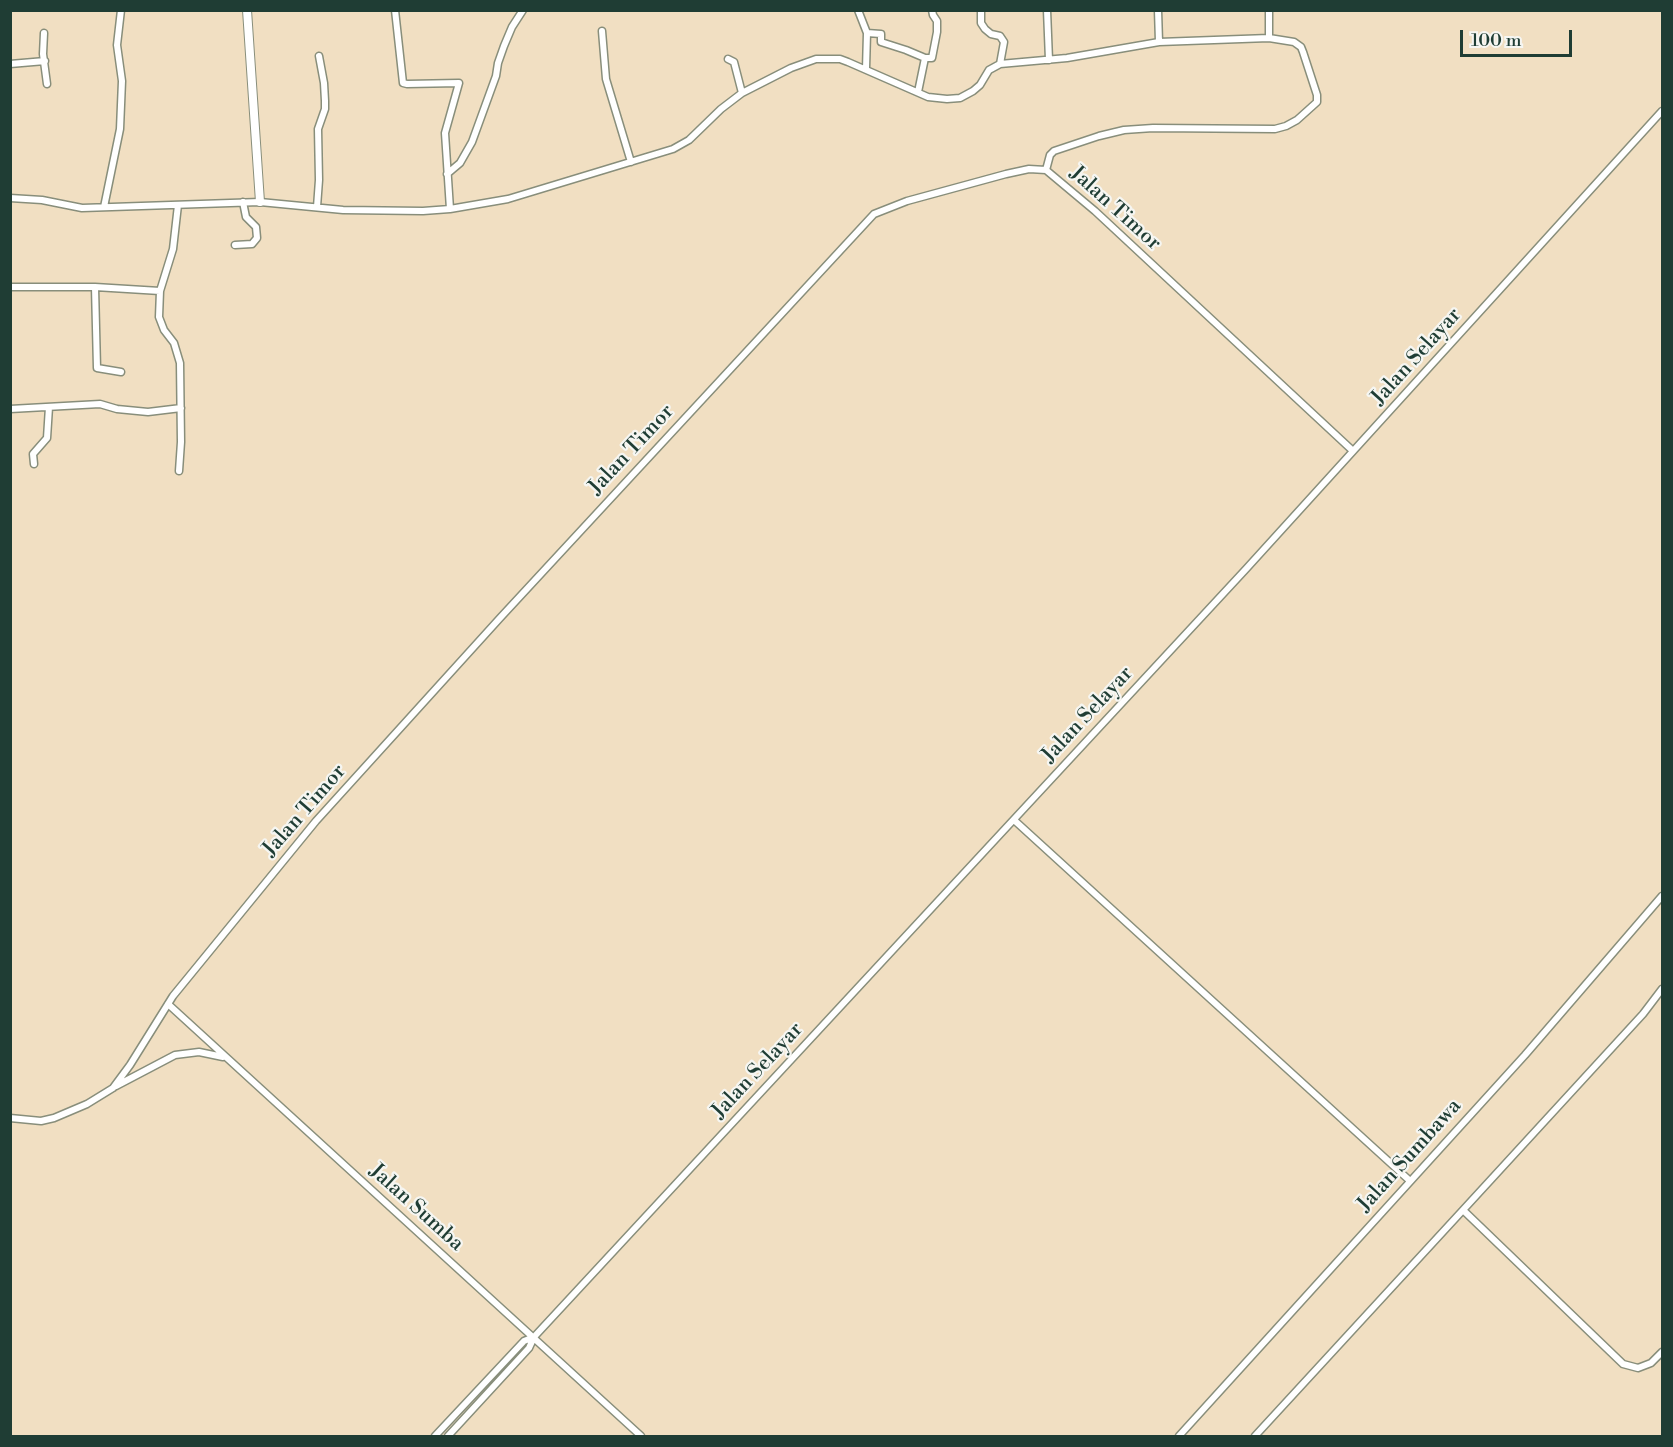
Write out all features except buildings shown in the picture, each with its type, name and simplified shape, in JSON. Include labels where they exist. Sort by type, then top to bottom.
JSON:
[{"type":"street","points":[[104,207],[120,129],[122,81],[117,45],[121,10]]},
{"type":"street","points":[[247,10],[260,202]]},
{"type":"street","points":[[395,10],[403,83],[459,83],[445,133],[450,209]]},
{"type":"street","points":[[447,174],[460,163],[472,142],[496,76],[504,46],[523,10]]},
{"type":"street","points":[[858,10],[867,33],[866,69]]},
{"type":"street","points":[[867,33],[881,34],[881,42],[925,58],[932,58],[937,32],[937,21],[932,10]]},
{"type":"street","points":[[981,10],[981,23],[985,29],[991,34],[1000,36],[1004,42],[1000,64]]},
{"type":"street","points":[[1047,10],[1049,60]]},
{"type":"street","points":[[1158,10],[1159,42]]},
{"type":"street","points":[[1269,10],[1269,38]]},
{"type":"street","points":[[602,31],[606,79],[631,162]]},
{"type":"street","points":[[44,33],[47,84]]},
{"type":"street","points":[[10,198],[42,200],[82,208],[260,202],[354,210],[450,209],[508,199],[674,149],[689,140],[742,93],[791,68],[816,59],[840,59],[893,83],[938,99],[960,98],[973,91],[980,85],[989,70],[1000,64],[1102,53],[1159,42],[1269,38],[1294,42],[1301,47],[1318,99],[1297,120],[1275,129],[1152,128],[1124,130],[1054,151],[1050,155],[1046,170]]},
{"type":"street","points":[[317,207],[318,129],[325,109],[319,57]]},
{"type":"street","points":[[918,92],[925,58]]},
{"type":"street","points":[[728,59],[734,62],[742,93]]},
{"type":"street","points":[[10,64],[45,62]]},
{"type":"street","name":"Jalan Selayar","points":[[448,1437],[529,1348],[534,1337],[1014,820],[1662,111]]},
{"type":"street","name":"Jalan Timor","points":[[10,1118],[41,1121],[72,1111],[113,1088],[168,1004],[316,821],[500,618],[871,217],[888,207],[1006,174],[1029,169],[1046,170],[1095,211],[1353,451]]},
{"type":"street","points":[[235,245],[252,244],[257,238],[256,226],[246,217],[243,202]]},
{"type":"street","points":[[178,205],[173,249],[160,291],[159,317],[164,330],[174,343],[180,363],[179,471]]},
{"type":"street","points":[[10,287],[95,287],[160,291]]},
{"type":"street","points":[[95,287],[97,368],[121,372]]},
{"type":"street","points":[[10,409],[31,406],[100,404],[117,409],[148,412],[181,408]]},
{"type":"street","points":[[34,464],[33,454],[47,438],[50,407]]},
{"type":"street","points":[[1014,820],[1409,1180]]},
{"type":"street","name":"Jalan Sumbawa","points":[[1179,1437],[1584,989],[1662,896]]},
{"type":"street","points":[[1255,1437],[1643,1014],[1662,989]]},
{"type":"street","name":"Jalan Sumba","points":[[168,1004],[641,1437]]},
{"type":"street","points":[[113,1088],[175,1055],[199,1052],[227,1058]]},
{"type":"street","points":[[1463,1210],[1623,1364],[1632,1368],[1645,1366],[1662,1352]]},
{"type":"street","name":"Jalan Selayar","points":[[435,1437],[524,1341],[534,1337]]}]
